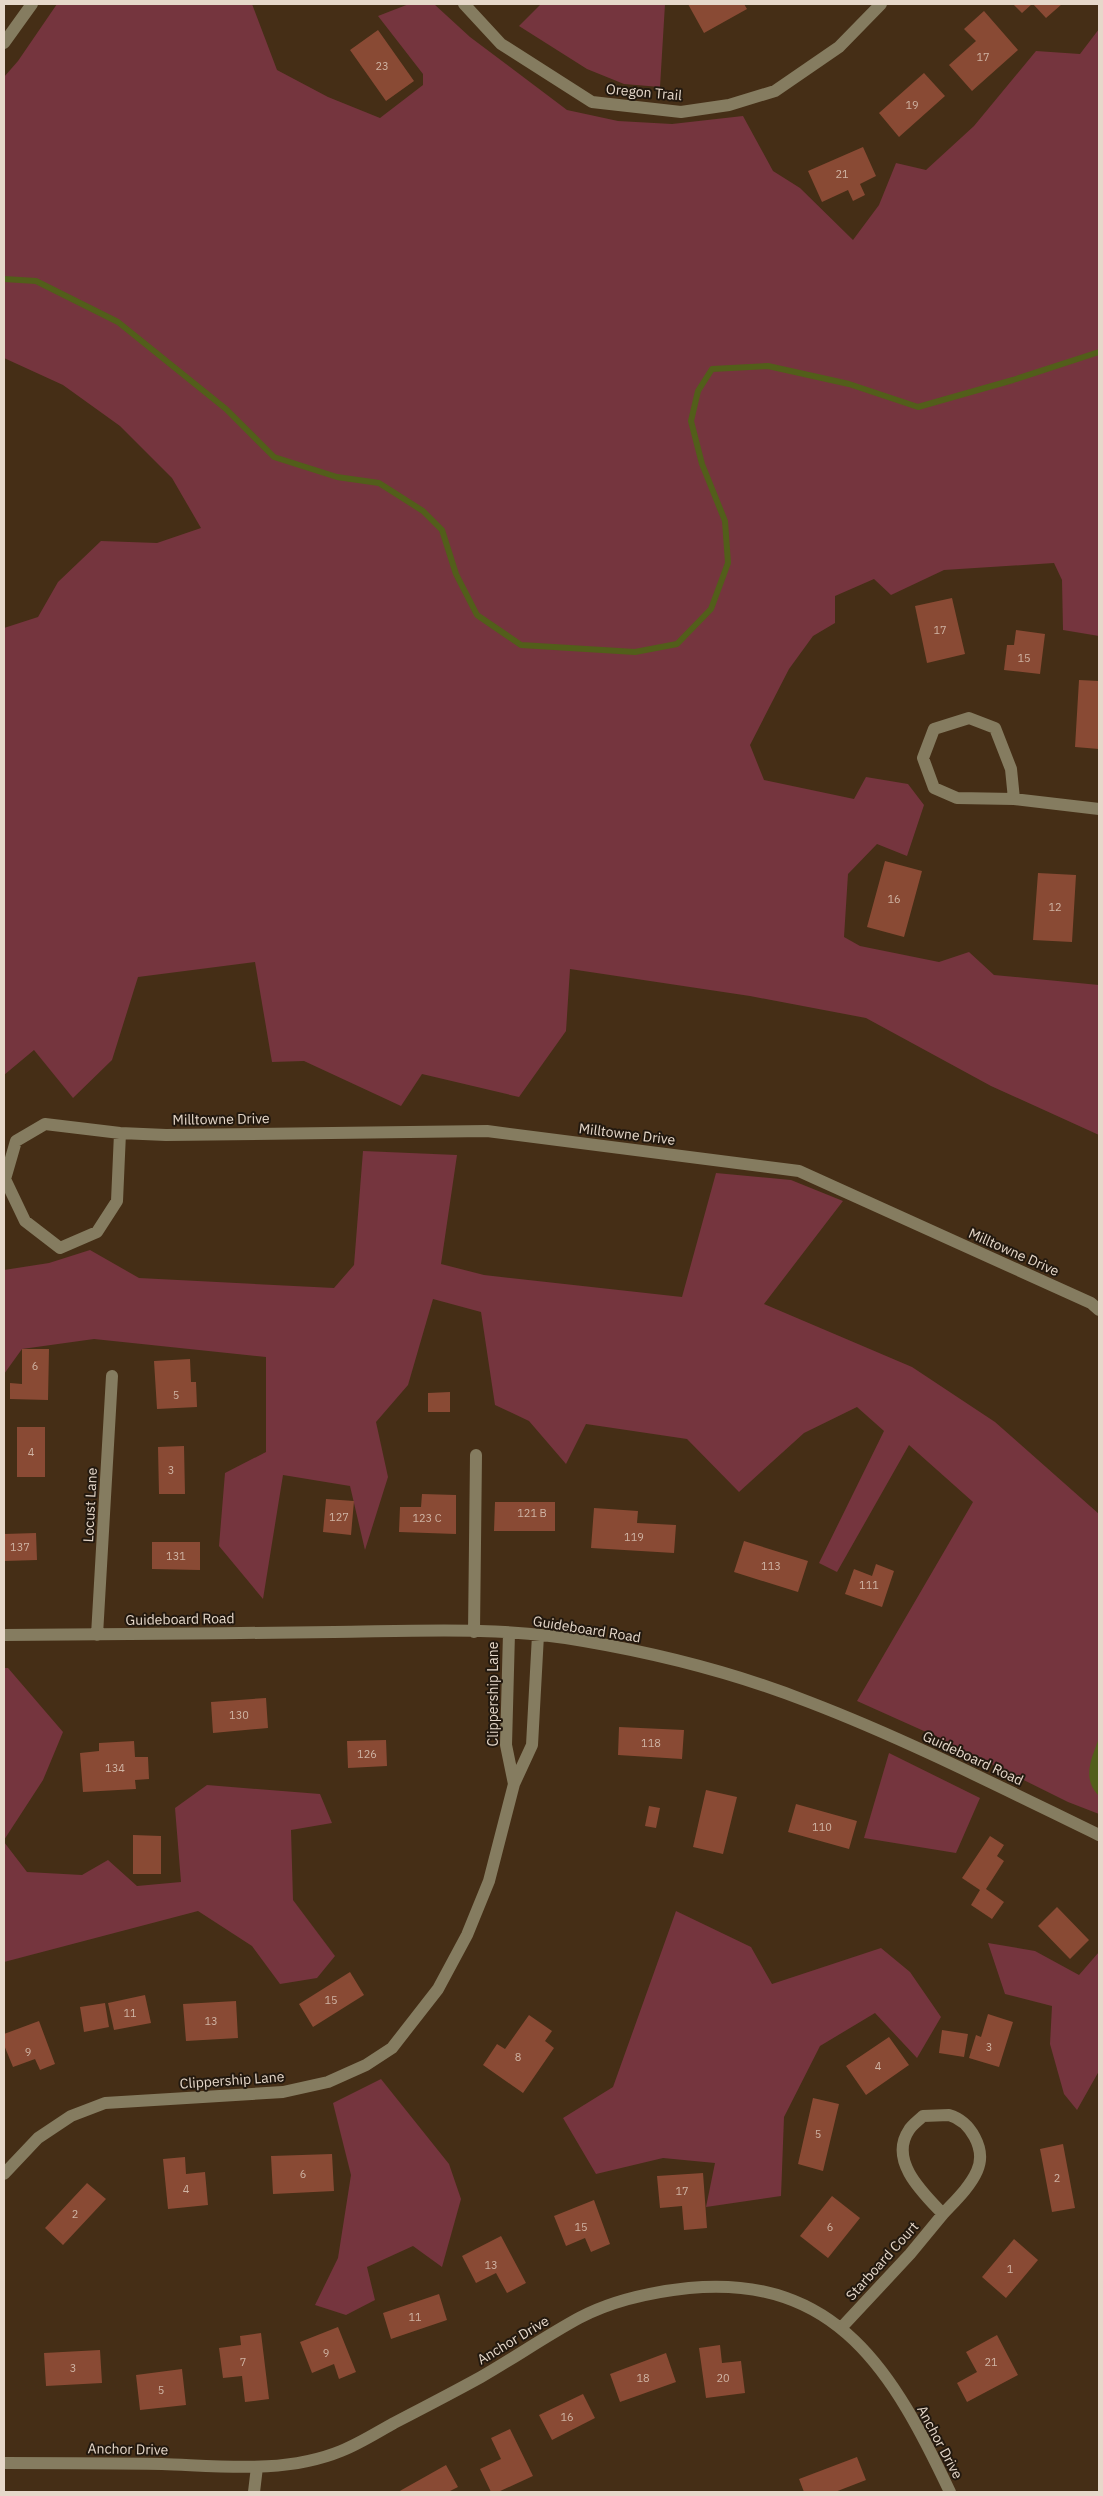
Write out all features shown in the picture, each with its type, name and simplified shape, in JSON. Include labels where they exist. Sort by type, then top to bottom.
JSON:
[{"type":"street","points":[[4,43],[32,4]]},
{"type":"street","name":"Oregon Trail","points":[[464,4],[501,44],[592,102],[681,112],[729,105],[775,91],[840,47],[881,4]]},
{"type":"street","points":[[1014,798],[1011,769],[995,728],[969,718],[934,729],[923,758],[934,788],[957,798],[1014,798],[1099,809]]},
{"type":"street","name":"Milltowne Drive","points":[[120,1133],[117,1201],[97,1232],[60,1248],[25,1222],[6,1179],[16,1141],[45,1124],[120,1133],[166,1135],[487,1131],[800,1171],[1091,1303],[1099,1310]]},
{"type":"street","name":"Locust Lane","points":[[97,1635],[112,1376]]},
{"type":"street","points":[[474,1632],[476,1455]]},
{"type":"street","name":"Guideboard Road","points":[[4,1635],[434,1630],[538,1635],[583,1640],[667,1658],[757,1683],[810,1702],[958,1767],[1099,1835]]},
{"type":"street","name":"Clippership Lane","points":[[508,1633],[506,1745],[514,1784]]},
{"type":"street","name":"Clippership Lane","points":[[4,2174],[38,2138],[71,2116],[106,2103],[283,2092],[328,2082],[366,2065],[392,2048],[438,1990],[467,1935],[489,1881],[514,1784],[532,1745],[538,1635]]},
{"type":"street","name":"Starboard Court","points":[[841,2328],[910,2254],[944,2214],[978,2170],[979,2151],[972,2130],[957,2117],[949,2115],[923,2116],[908,2130],[902,2150],[910,2177],[944,2214]]},
{"type":"street","name":"Anchor Drive","points":[[4,2463],[257,2467],[300,2463],[340,2452],[480,2378],[581,2317],[621,2301],[662,2291],[719,2285],[768,2291],[807,2305],[841,2328],[873,2359],[920,2429],[950,2492]]},
{"type":"street","points":[[254,2492],[257,2467]]},
{"type":"shaded area","points":[[57,4],[252,4],[277,70],[328,97],[380,118],[423,85],[423,74],[378,16],[409,4],[434,4],[470,37],[567,110],[618,121],[672,124],[743,116],[773,171],[800,188],[853,240],[879,205],[896,163],[926,170],[974,126],[1036,51],[1080,54],[1099,29],[1099,636],[1063,630],[1062,580],[1054,563],[944,570],[891,595],[874,579],[835,596],[835,623],[813,636],[789,669],[750,745],[764,780],[854,799],[866,777],[908,784],[924,805],[907,856],[877,844],[848,874],[844,937],[860,946],[939,962],[969,952],[994,975],[1099,985],[1099,1135],[991,1086],[866,1018],[750,996],[570,969],[566,1031],[519,1097],[422,1074],[401,1106],[304,1061],[272,1062],[255,962],[138,977],[112,1060],[73,1098],[34,1050],[4,1075],[4,628],[38,617],[58,582],[101,541],[157,543],[201,528],[172,478],[120,426],[63,385],[4,358],[4,77],[18,61]]},
{"type":"shaded area","points":[[541,4],[665,4],[660,87],[624,84],[587,69],[519,26]]},
{"type":"shaded area","points":[[363,1151],[457,1155],[441,1264],[484,1275],[682,1297],[716,1173],[791,1180],[843,1201],[764,1304],[912,1367],[995,1422],[1099,1514],[1099,1814],[1068,1802],[935,1736],[857,1701],[973,1502],[909,1445],[837,1572],[819,1563],[884,1431],[857,1407],[804,1433],[739,1492],[687,1439],[586,1424],[566,1464],[529,1421],[495,1405],[481,1312],[433,1299],[408,1385],[376,1422],[388,1477],[365,1550],[350,1486],[283,1475],[263,1599],[219,1546],[225,1473],[266,1452],[266,1357],[94,1339],[22,1349],[4,1374],[4,1270],[49,1263],[90,1250],[139,1278],[334,1288],[354,1265]]},
{"type":"shaded area","points":[[4,1668],[8,1668],[63,1732],[43,1780],[4,1840]]},
{"type":"shaded area","points":[[1099,1738],[1099,1796],[1090,1782],[1089,1775],[1091,1760]]},
{"type":"shaded area","points":[[889,1753],[980,1798],[956,1853],[864,1838]]},
{"type":"shaded area","points":[[207,1785],[320,1794],[332,1823],[291,1830],[293,1900],[335,1956],[317,1978],[280,1984],[252,1946],[198,1911],[4,1962],[4,1842],[27,1872],[82,1875],[108,1860],[137,1886],[181,1882],[175,1808]]},
{"type":"shaded area","points":[[676,1911],[751,1947],[772,1984],[881,1948],[910,1972],[941,2017],[917,2058],[875,2013],[820,2046],[784,2117],[781,2196],[706,2207],[715,2163],[663,2158],[596,2174],[563,2118],[613,2087]]},
{"type":"shaded area","points":[[988,1943],[1035,1951],[1079,1975],[1099,1952],[1099,2071],[1077,2110],[1064,2094],[1050,2044],[1052,2006],[1005,1994]]},
{"type":"shaded area","points":[[381,2079],[449,2164],[461,2199],[442,2267],[413,2246],[367,2267],[375,2300],[346,2315],[315,2305],[338,2258],[351,2175],[333,2103]]},
{"type":"building","points":[[688,4],[744,4],[747,9],[704,33]]},
{"type":"building","points":[[1013,4],[1032,4],[1022,13]]},
{"type":"building","points":[[1033,4],[1062,4],[1046,18]]},
{"type":"building","points":[[984,11],[1018,50],[972,91],[949,65],[976,41],[964,29]]},
{"type":"building","points":[[378,30],[414,81],[386,101],[350,50]]},
{"type":"building","points":[[924,73],[945,96],[899,137],[879,113]]},
{"type":"building","points":[[863,147],[876,176],[860,184],[865,195],[853,201],[848,190],[822,202],[808,171]]},
{"type":"building","points":[[952,598],[965,654],[927,663],[915,606]]},
{"type":"building","points":[[1016,630],[1045,634],[1040,674],[1004,670],[1007,645],[1014,645]]},
{"type":"building","points":[[1079,680],[1099,681],[1099,749],[1075,747]]},
{"type":"building","points":[[885,861],[922,871],[904,937],[867,927]]},
{"type":"building","points":[[1038,873],[1076,875],[1072,942],[1033,940]]},
{"type":"building","points":[[22,1349],[49,1349],[48,1400],[10,1399],[10,1383],[22,1384]]},
{"type":"building","points":[[190,1359],[191,1382],[196,1382],[197,1407],[157,1409],[154,1361]]},
{"type":"building","points":[[450,1392],[450,1412],[428,1412],[428,1393]]},
{"type":"building","points":[[17,1427],[45,1427],[45,1477],[17,1477]]},
{"type":"building","points":[[184,1446],[185,1494],[159,1494],[158,1447]]},
{"type":"building","points":[[422,1494],[456,1495],[456,1534],[399,1532],[400,1507],[421,1507]]},
{"type":"building","points":[[326,1499],[354,1501],[351,1535],[323,1532]]},
{"type":"building","points":[[495,1502],[555,1502],[555,1531],[494,1531]]},
{"type":"building","points":[[594,1508],[638,1511],[637,1523],[676,1525],[674,1553],[591,1548]]},
{"type":"building","points":[[36,1533],[37,1560],[4,1561],[4,1534]]},
{"type":"building","points":[[744,1541],[808,1561],[798,1592],[734,1572]]},
{"type":"building","points":[[152,1542],[200,1542],[200,1570],[152,1569]]},
{"type":"building","points":[[876,1564],[894,1571],[882,1607],[845,1594],[854,1569],[872,1576]]},
{"type":"building","points":[[266,1698],[268,1728],[213,1733],[211,1702]]},
{"type":"building","points":[[619,1727],[684,1730],[682,1759],[618,1755]]},
{"type":"building","points":[[386,1740],[387,1766],[348,1768],[347,1741]]},
{"type":"building","points":[[134,1741],[135,1757],[148,1757],[149,1779],[135,1780],[136,1789],[83,1792],[80,1753],[99,1751],[99,1743]]},
{"type":"building","points":[[706,1790],[737,1797],[723,1854],[693,1847]]},
{"type":"building","points":[[796,1804],[857,1821],[849,1849],[788,1832]]},
{"type":"building","points":[[649,1806],[660,1808],[656,1828],[645,1826]]},
{"type":"building","points":[[133,1835],[161,1836],[161,1874],[133,1874]]},
{"type":"building","points":[[990,1836],[1004,1845],[997,1856],[1004,1861],[986,1889],[1004,1902],[992,1919],[971,1905],[980,1890],[962,1878]]},
{"type":"building","points":[[1057,1907],[1089,1940],[1070,1959],[1038,1926]]},
{"type":"building","points":[[350,1972],[364,1995],[313,2027],[299,2004]]},
{"type":"building","points":[[145,1995],[151,2023],[114,2030],[108,2003]]},
{"type":"building","points":[[236,2001],[238,2038],[186,2041],[183,2004]]},
{"type":"building","points":[[105,2003],[109,2027],[84,2032],[80,2007]]},
{"type":"building","points":[[988,2014],[1013,2022],[999,2067],[969,2058],[976,2035],[981,2037]]},
{"type":"building","points":[[529,2015],[552,2031],[545,2041],[554,2048],[523,2093],[483,2065],[497,2044],[505,2049]]},
{"type":"building","points":[[39,2021],[55,2064],[40,2070],[35,2059],[13,2067],[4,2045],[4,2034]]},
{"type":"building","points":[[942,2030],[968,2034],[964,2057],[939,2053]]},
{"type":"building","points":[[889,2037],[909,2065],[866,2095],[846,2066]]},
{"type":"building","points":[[813,2098],[839,2104],[823,2171],[798,2164]]},
{"type":"building","points":[[1063,2144],[1075,2208],[1052,2212],[1040,2149]]},
{"type":"building","points":[[332,2154],[334,2191],[273,2194],[271,2156]]},
{"type":"building","points":[[185,2157],[186,2174],[205,2172],[208,2205],[168,2209],[163,2159]]},
{"type":"building","points":[[703,2173],[707,2228],[684,2230],[682,2206],[660,2208],[657,2176]]},
{"type":"building","points":[[87,2183],[106,2199],[63,2245],[45,2228]]},
{"type":"building","points":[[832,2196],[860,2218],[828,2258],[800,2236]]},
{"type":"building","points":[[594,2200],[610,2244],[591,2252],[585,2238],[566,2246],[554,2216]]},
{"type":"building","points":[[501,2236],[526,2283],[507,2293],[496,2273],[476,2283],[462,2256]]},
{"type":"building","points":[[1014,2239],[1038,2260],[1006,2298],[982,2277]]},
{"type":"building","points":[[439,2294],[447,2320],[391,2339],[383,2313]]},
{"type":"building","points":[[338,2327],[356,2372],[339,2379],[334,2364],[312,2373],[300,2342]]},
{"type":"building","points":[[261,2333],[269,2399],[245,2402],[242,2376],[223,2378],[219,2348],[241,2345],[240,2336]]},
{"type":"building","points":[[997,2335],[1018,2375],[967,2402],[957,2383],[977,2372],[966,2352]]},
{"type":"building","points":[[720,2345],[722,2363],[741,2361],[745,2393],[706,2398],[699,2348]]},
{"type":"building","points":[[100,2350],[102,2383],[46,2386],[44,2353]]},
{"type":"building","points":[[666,2353],[676,2382],[620,2402],[610,2374]]},
{"type":"building","points":[[182,2369],[186,2405],[140,2410],[136,2375]]},
{"type":"building","points":[[583,2394],[595,2418],[552,2440],[539,2415]]},
{"type":"building","points":[[510,2429],[533,2476],[498,2492],[491,2492],[480,2469],[501,2459],[491,2438]]},
{"type":"building","points":[[857,2457],[866,2480],[835,2492],[804,2492],[799,2479]]},
{"type":"building","points":[[446,2465],[458,2487],[448,2492],[398,2492]]},
{"type":"waterway","points":[[4,279],[36,281],[118,322],[226,409],[274,457],[337,477],[379,483],[423,511],[442,530],[456,574],[477,615],[521,645],[635,652],[677,644],[711,609],[728,563],[725,521],[702,464],[691,421],[698,391],[712,369],[768,366],[849,384],[918,407],[1013,380],[1099,352]]}]
